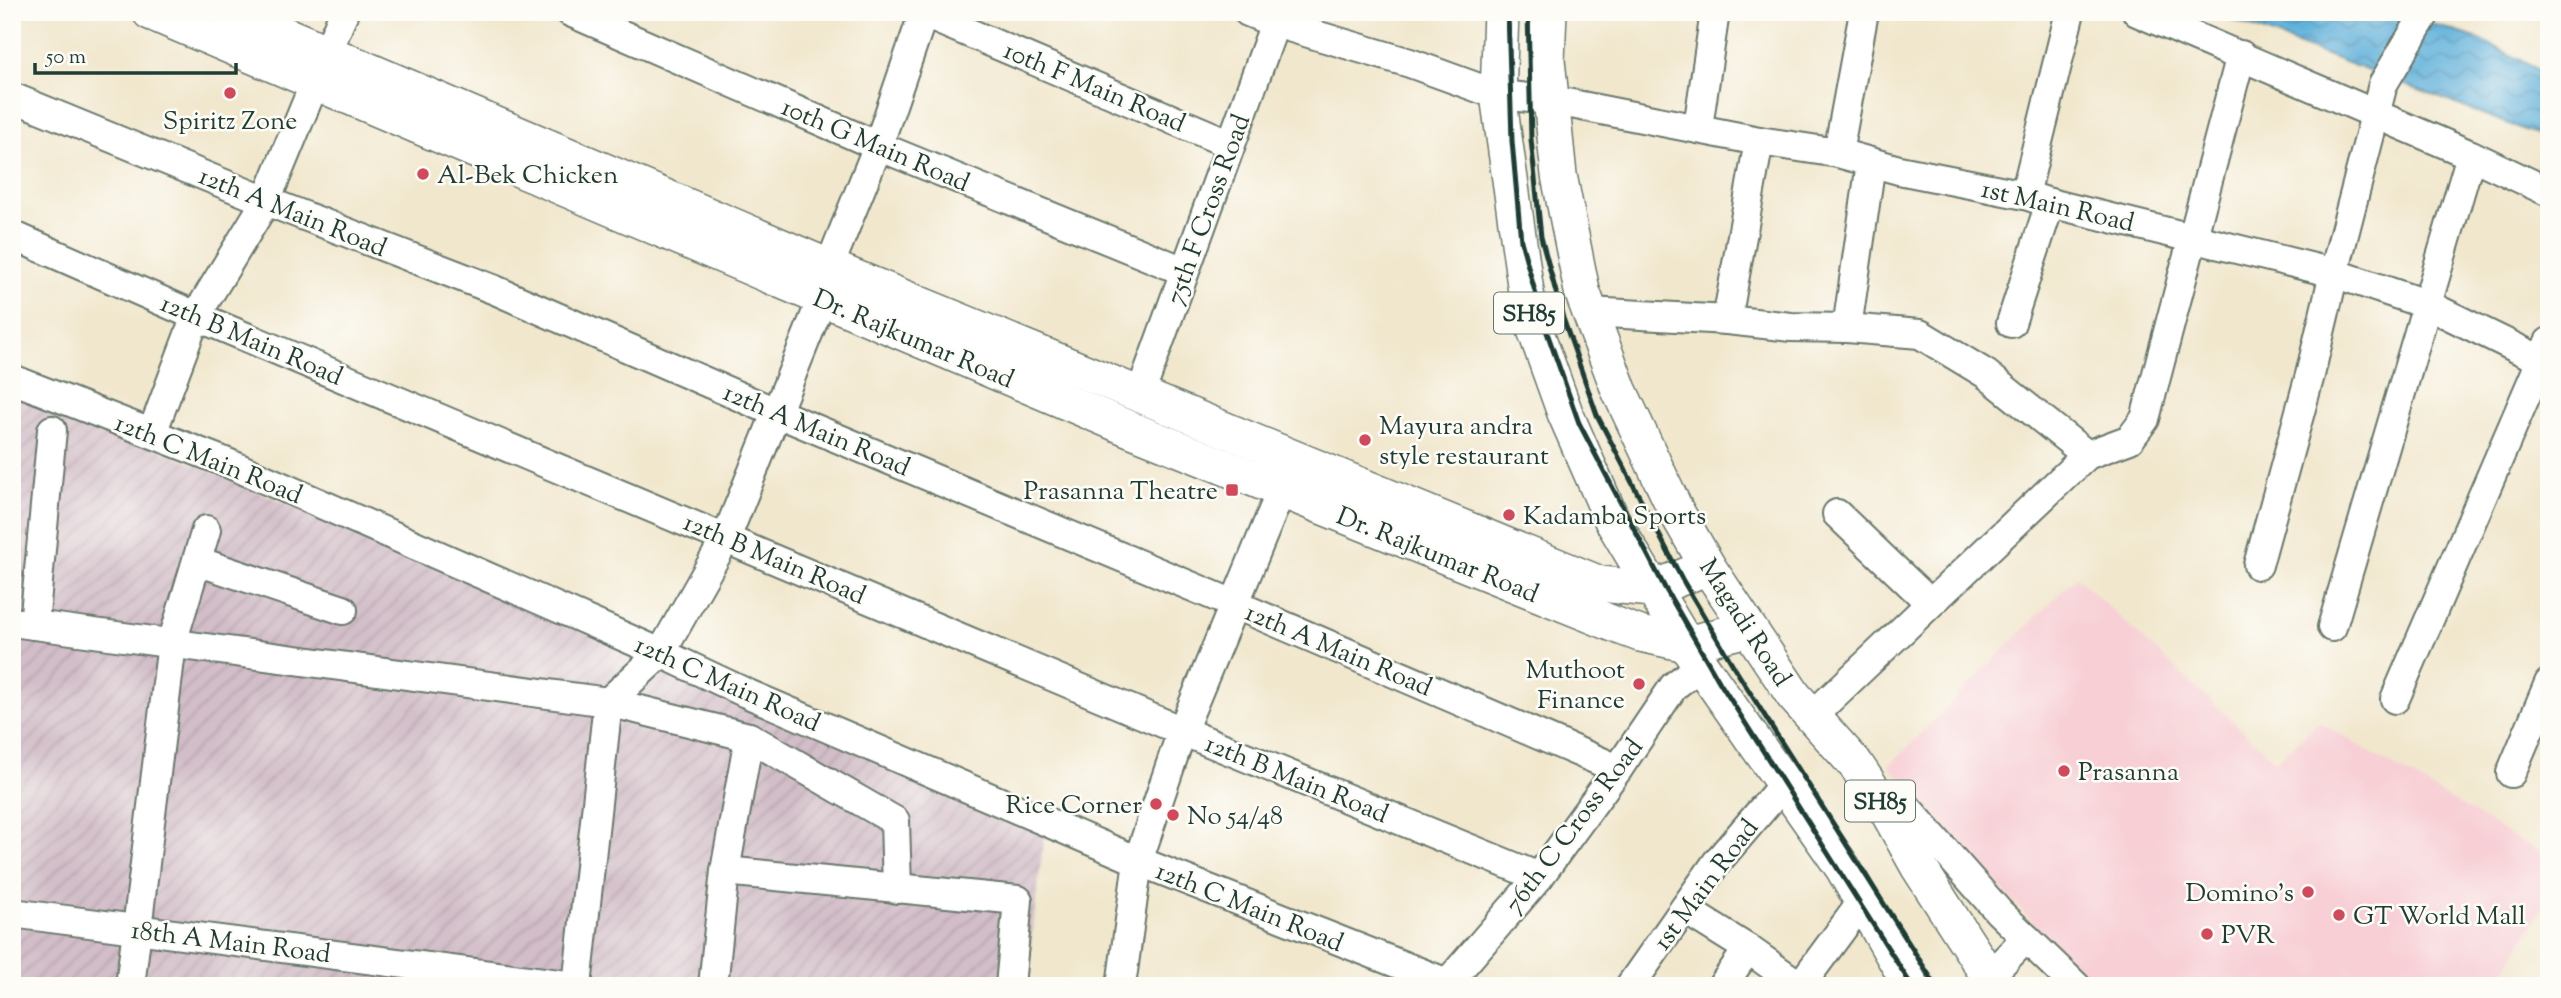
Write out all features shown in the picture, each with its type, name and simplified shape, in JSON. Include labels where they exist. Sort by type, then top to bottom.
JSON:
[{"type":"main road","name":"Dr. Rajkumar Road","points":[[150,12],[321,68],[826,283],[1280,491],[1693,655]]},
{"type":"main road","name":"Dr. Rajkumar Road","points":[[232,12],[321,68]]},
{"type":"main road","name":"SH85","points":[[1502,12],[1498,95],[1529,313],[1565,413],[1612,520],[1653,589],[1693,655],[1843,868],[1911,986]]},
{"type":"main road","name":"Magadi Road","points":[[1549,12],[1546,60],[1559,175],[1582,290],[1619,390],[1676,511],[1708,567],[1794,696],[1856,765],[1889,814],[1988,983]]},
{"type":"main road","name":"Dr. Rajkumar Road","points":[[826,283],[1140,394],[1601,584],[1653,589]]},
{"type":"main road","points":[[1653,589],[1708,567]]},
{"type":"main road","points":[[1693,655],[1748,629]]},
{"type":"street","points":[[152,433],[196,316],[266,201],[344,12]]},
{"type":"street","name":"10th G Main Road","points":[[570,12],[878,146],[1184,271]]},
{"type":"street","name":"1st Main Road","points":[[1248,12],[1290,22],[1498,95],[1551,100],[1759,141],[1838,153],[1871,163],[2038,199],[2334,273],[2428,305],[2546,356]]},
{"type":"street","points":[[1698,127],[1715,12]]},
{"type":"street","points":[[1838,153],[1864,12]]},
{"type":"street","points":[[2011,323],[2038,199],[2070,12]]},
{"type":"street","points":[[2137,12],[2472,155],[2549,192]]},
{"type":"street","points":[[2258,565],[2310,375],[2383,84],[2426,12]]},
{"type":"street","points":[[576,986],[608,702],[662,653],[726,538],[878,146],[923,13]]},
{"type":"street","name":"10th F Main Road","points":[[923,13],[1230,144]]},
{"type":"street","name":"75th F Cross Road","points":[[1140,394],[1230,144],[1290,22]]},
{"type":"street","points":[[1812,716],[2087,455],[2130,439],[2145,419],[2241,55]]},
{"type":"street","name":"12th A Main Road","points":[[12,97],[266,201],[495,290],[775,412],[1618,769]]},
{"type":"street","points":[[1727,320],[1759,141]]},
{"type":"street","points":[[2332,627],[2472,155]]},
{"type":"street","points":[[1847,328],[1871,163]]},
{"type":"street","name":"12th B Main Road","points":[[12,235],[196,316],[1182,731],[1539,877]]},
{"type":"street","points":[[1590,312],[1920,334],[1986,374],[2087,455]]},
{"type":"street","points":[[2396,699],[2546,356]]},
{"type":"street","name":"12th C Main Road","points":[[12,379],[230,464],[662,653],[746,693],[1138,861],[1446,985]]},
{"type":"street","points":[[52,430],[23,624],[608,702],[749,737],[895,821],[897,889]]},
{"type":"street","points":[[1121,986],[1138,861],[1182,731],[1236,605],[1280,491]]},
{"type":"street","points":[[1837,514],[1930,603]]},
{"type":"street","points":[[130,986],[172,643],[206,530]]},
{"type":"street","points":[[197,561],[343,610]]},
{"type":"street","name":"76th C Cross Road","points":[[1446,985],[1539,877],[1618,769],[1693,655]]},
{"type":"street","points":[[2511,773],[2549,683]]},
{"type":"street","points":[[713,986],[725,871],[749,737]]},
{"type":"street","name":"1st Main Road","points":[[1630,986],[1717,862],[1783,785]]},
{"type":"street","points":[[1880,801],[1902,802],[1999,912],[2076,986]]},
{"type":"street","points":[[725,871],[1018,900],[1010,986]]},
{"type":"street","points":[[1684,909],[1800,986],[1862,902]]},
{"type":"street","name":"18th A Main Road","points":[[12,913],[576,986]]},
{"type":"street","points":[[1988,983],[2026,938]]},
{"type":"street","points":[[1722,986],[1748,949]]},
{"type":"shaded area","points":[[12,386],[1045,828],[1026,986],[12,986]]},
{"type":"shaded area","points":[[2076,577],[2276,761],[2319,722],[2549,858],[2549,897],[2496,986],[2091,986],[1889,766]]},
{"type":"water","points":[[2212,12],[2395,12],[2479,39],[2549,75],[2549,139]]},
{"type":"railway","points":[[1508,12],[1512,141],[1521,241],[1544,324],[1579,423],[1665,588],[1720,683],[1912,986]]},
{"type":"railway","points":[[1528,12],[1531,139],[1541,237],[1563,318],[1597,415],[1682,579],[1737,672],[1936,986]]},
{"type":"place","name":"Spiritz Zone","points":[[230,93]]},
{"type":"place","name":"Al-Bek Chicken","points":[[423,174]]},
{"type":"place","name":"Mayura andra style restaurant","points":[[1365,440]]},
{"type":"place","name":"Prasanna Theatre","points":[[1232,490]]},
{"type":"place","name":"Kadamba Sports","points":[[1509,515]]},
{"type":"place","name":"Muthoot Finance","points":[[1639,684]]},
{"type":"place","name":"Prasanna","points":[[2064,771]]},
{"type":"place","name":"Rice Corner","points":[[1156,804]]},
{"type":"place","name":"No 54/48","points":[[1173,815]]},
{"type":"place","name":"Domino's","points":[[2308,892]]},
{"type":"place","name":"GT World Mall","points":[[2339,915]]},
{"type":"place","name":"PVR","points":[[2207,934]]}]
